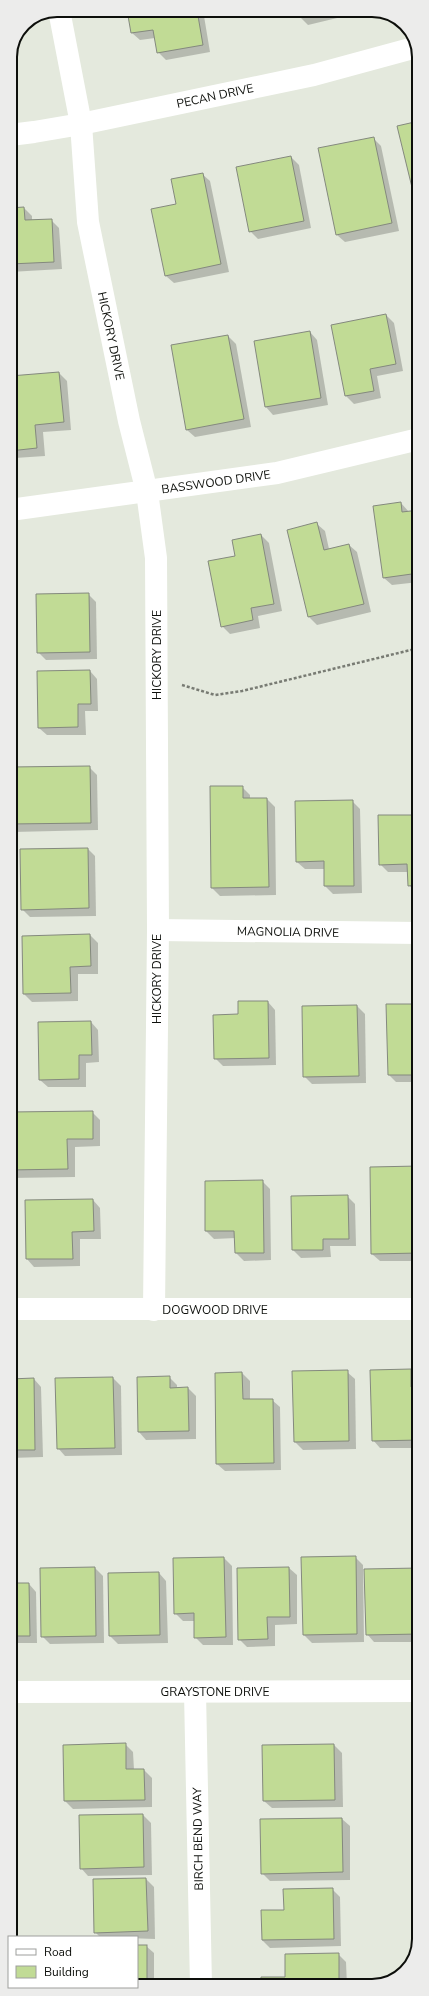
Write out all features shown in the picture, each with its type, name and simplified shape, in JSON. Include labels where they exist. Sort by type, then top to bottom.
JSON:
[{"type":"street","name":"HICKORY DRIVE","points":[[60,17],[81,124],[88,222],[129,421],[147,492],[156,558],[158,930],[154,1310]]},
{"type":"street","name":"PECAN DRIVE","points":[[17,134],[81,124],[314,76],[412,49]]},
{"type":"street","name":"BASSWOOD DRIVE","points":[[17,509],[277,473],[412,441]]},
{"type":"street","name":"MAGNOLIA DRIVE","points":[[158,930],[412,933]]},
{"type":"street","name":"DOGWOOD DRIVE","points":[[17,1309],[412,1309]]},
{"type":"street","name":"GRAYSTONE DRIVE","points":[[17,1692],[412,1691]]},
{"type":"street","name":"BIRCH BEND WAY","points":[[195,1692],[201,1979]]},
{"type":"path","points":[[157,678],[215,695],[412,650]]},
{"type":"building","points":[[128,17],[198,17],[203,45],[157,53],[153,30],[131,33]]},
{"type":"building","points":[[412,123],[412,187],[397,126]]},
{"type":"building","points":[[374,137],[392,223],[336,235],[318,148]]},
{"type":"building","points":[[291,156],[304,221],[249,232],[236,167]]},
{"type":"building","points":[[203,173],[221,264],[165,276],[151,209],[176,204],[171,179]]},
{"type":"building","points":[[24,207],[25,220],[52,219],[54,262],[17,264],[17,208]]},
{"type":"building","points":[[386,314],[396,364],[370,369],[374,391],[345,396],[331,325]]},
{"type":"building","points":[[310,331],[321,398],[265,407],[254,341]]},
{"type":"building","points":[[228,335],[244,419],[186,430],[171,345]]},
{"type":"building","points":[[59,372],[64,422],[35,425],[37,448],[17,450],[17,375]]},
{"type":"building","points":[[401,502],[402,512],[412,511],[412,574],[383,578],[373,506]]},
{"type":"building","points":[[317,522],[324,550],[349,544],[364,604],[308,617],[287,530]]},
{"type":"building","points":[[261,534],[274,604],[251,608],[253,620],[221,627],[208,561],[235,556],[232,540]]},
{"type":"building","points":[[89,593],[90,652],[37,653],[36,594]]},
{"type":"building","points":[[90,670],[91,704],[78,704],[78,727],[38,728],[37,671]]},
{"type":"building","points":[[90,766],[91,823],[17,824],[17,767]]},
{"type":"building","points":[[210,786],[243,786],[243,798],[267,798],[269,887],[211,888]]},
{"type":"building","points":[[353,800],[354,886],[324,886],[324,861],[296,862],[295,801]]},
{"type":"building","points":[[378,815],[412,815],[412,886],[408,886],[407,864],[379,865]]},
{"type":"building","points":[[88,848],[89,908],[21,910],[20,849]]},
{"type":"building","points":[[90,934],[91,966],[70,967],[71,993],[23,994],[22,936]]},
{"type":"building","points":[[238,1001],[268,1001],[269,1058],[214,1059],[213,1015],[238,1014]]},
{"type":"building","points":[[386,1004],[412,1004],[412,1075],[388,1075]]},
{"type":"building","points":[[357,1005],[359,1076],[303,1077],[302,1006]]},
{"type":"building","points":[[91,1021],[92,1055],[79,1055],[79,1079],[39,1080],[38,1022]]},
{"type":"building","points":[[93,1111],[93,1139],[67,1139],[68,1169],[17,1170],[17,1112]]},
{"type":"building","points":[[412,1166],[412,1253],[371,1254],[370,1167]]},
{"type":"building","points":[[263,1180],[264,1253],[235,1253],[234,1231],[205,1231],[205,1181]]},
{"type":"building","points":[[348,1195],[349,1239],[323,1239],[323,1250],[292,1250],[291,1196]]},
{"type":"building","points":[[93,1199],[94,1231],[72,1232],[73,1259],[26,1259],[25,1200]]},
{"type":"building","points":[[411,1369],[412,1440],[372,1441],[370,1370]]},
{"type":"building","points":[[348,1370],[349,1441],[294,1442],[292,1371]]},
{"type":"building","points":[[242,1372],[243,1399],[273,1399],[274,1463],[216,1464],[215,1373]]},
{"type":"building","points":[[170,1376],[170,1388],[188,1387],[189,1431],[138,1432],[137,1377]]},
{"type":"building","points":[[113,1377],[115,1448],[57,1449],[55,1378]]},
{"type":"building","points":[[34,1378],[35,1450],[17,1450],[17,1379]]},
{"type":"building","points":[[356,1556],[357,1634],[303,1635],[301,1557]]},
{"type":"building","points":[[224,1557],[226,1637],[194,1638],[194,1613],[174,1614],[173,1558]]},
{"type":"building","points":[[95,1567],[96,1636],[41,1637],[40,1568]]},
{"type":"building","points":[[289,1567],[290,1617],[267,1617],[268,1639],[238,1640],[237,1568]]},
{"type":"building","points":[[412,1568],[412,1634],[366,1635],[364,1569]]},
{"type":"building","points":[[159,1572],[160,1635],[109,1636],[108,1573]]},
{"type":"building","points":[[17,1583],[29,1583],[30,1636],[17,1636]]},
{"type":"building","points":[[126,1743],[126,1769],[144,1769],[145,1800],[64,1801],[63,1745]]},
{"type":"building","points":[[334,1744],[335,1800],[263,1801],[262,1745]]},
{"type":"building","points":[[143,1814],[144,1867],[80,1869],[79,1815]]},
{"type":"building","points":[[342,1818],[343,1872],[261,1874],[260,1819]]},
{"type":"building","points":[[146,1878],[148,1931],[94,1933],[93,1879]]},
{"type":"building","points":[[333,1888],[334,1939],[262,1940],[261,1910],[284,1910],[283,1889]]},
{"type":"building","points":[[138,1945],[147,1945],[147,1979],[138,1979]]},
{"type":"building","points":[[339,1953],[339,1979],[261,1979],[261,1977],[285,1977],[285,1954]]}]
